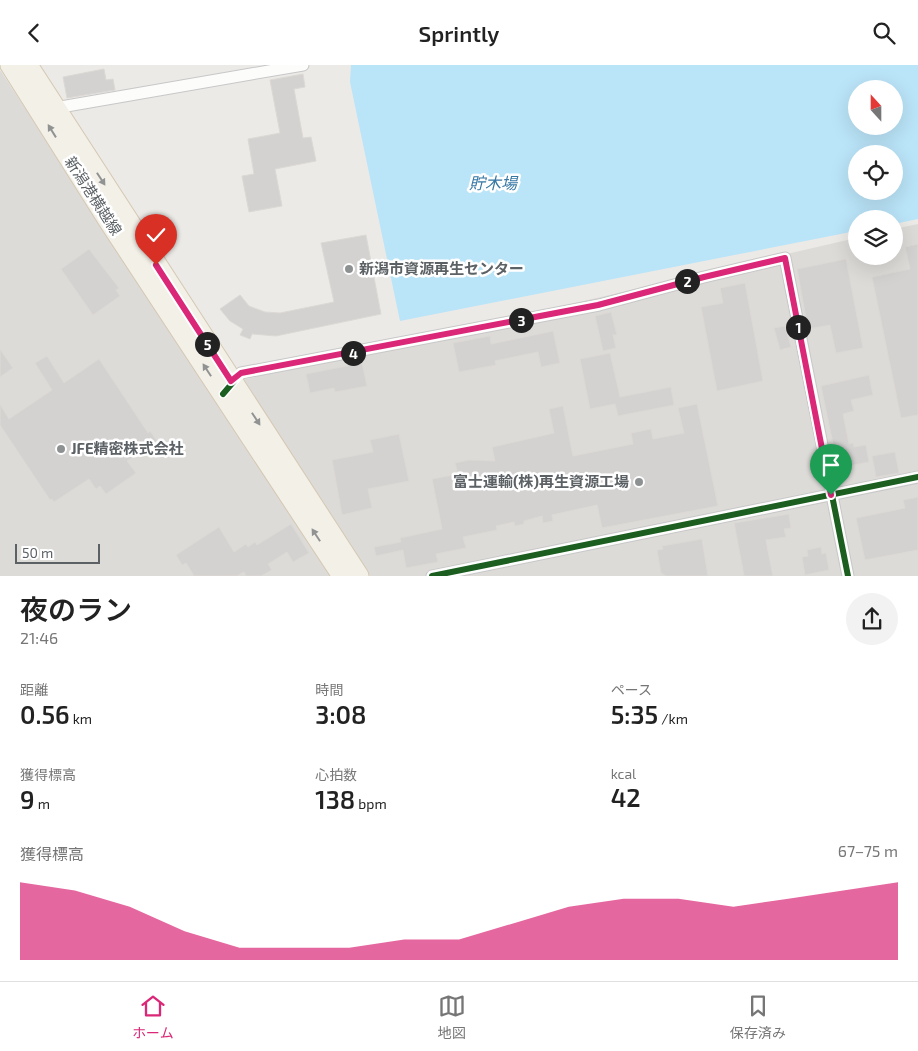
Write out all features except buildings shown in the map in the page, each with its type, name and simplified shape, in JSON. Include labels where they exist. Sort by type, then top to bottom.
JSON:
[{"type":"main road","name":"新潟港横越線","points":[[10,65],[227,387],[359,576]]},
{"type":"main road","name":"新潟港横越線","points":[[28,65],[342,576]]},
{"type":"street","points":[[56,108],[303,65]]},
{"type":"street","points":[[227,387],[241,373],[598,305],[785,258],[848,576]]},
{"type":"street","points":[[432,576],[918,477]]},
{"type":"shaded area","points":[[0,70],[331,576],[0,576]]},
{"type":"shaded area","points":[[918,224],[918,576],[370,576],[242,380],[848,240],[848,265],[903,265],[903,227]]},
{"type":"water","name":"貯木場","points":[[351,65],[918,65],[918,219],[903,222],[903,210],[848,210],[848,233],[400,321],[350,82]]},
{"type":"cycle path","points":[[223,394],[241,373],[599,305],[785,258],[848,576]]},
{"type":"cycle path","points":[[432,576],[918,477]]},
{"type":"place","name":"新潟市資源再生センター","points":[[349,269]]},
{"type":"place","name":"JFE精密株式会社","points":[[61,449]]},
{"type":"place","name":"富士運輸(株)再生資源工場","points":[[639,482]]},
{"type":"route","points":[[156,265],[231,381],[241,373],[414,342],[598,305],[785,258],[831,495]]}]
